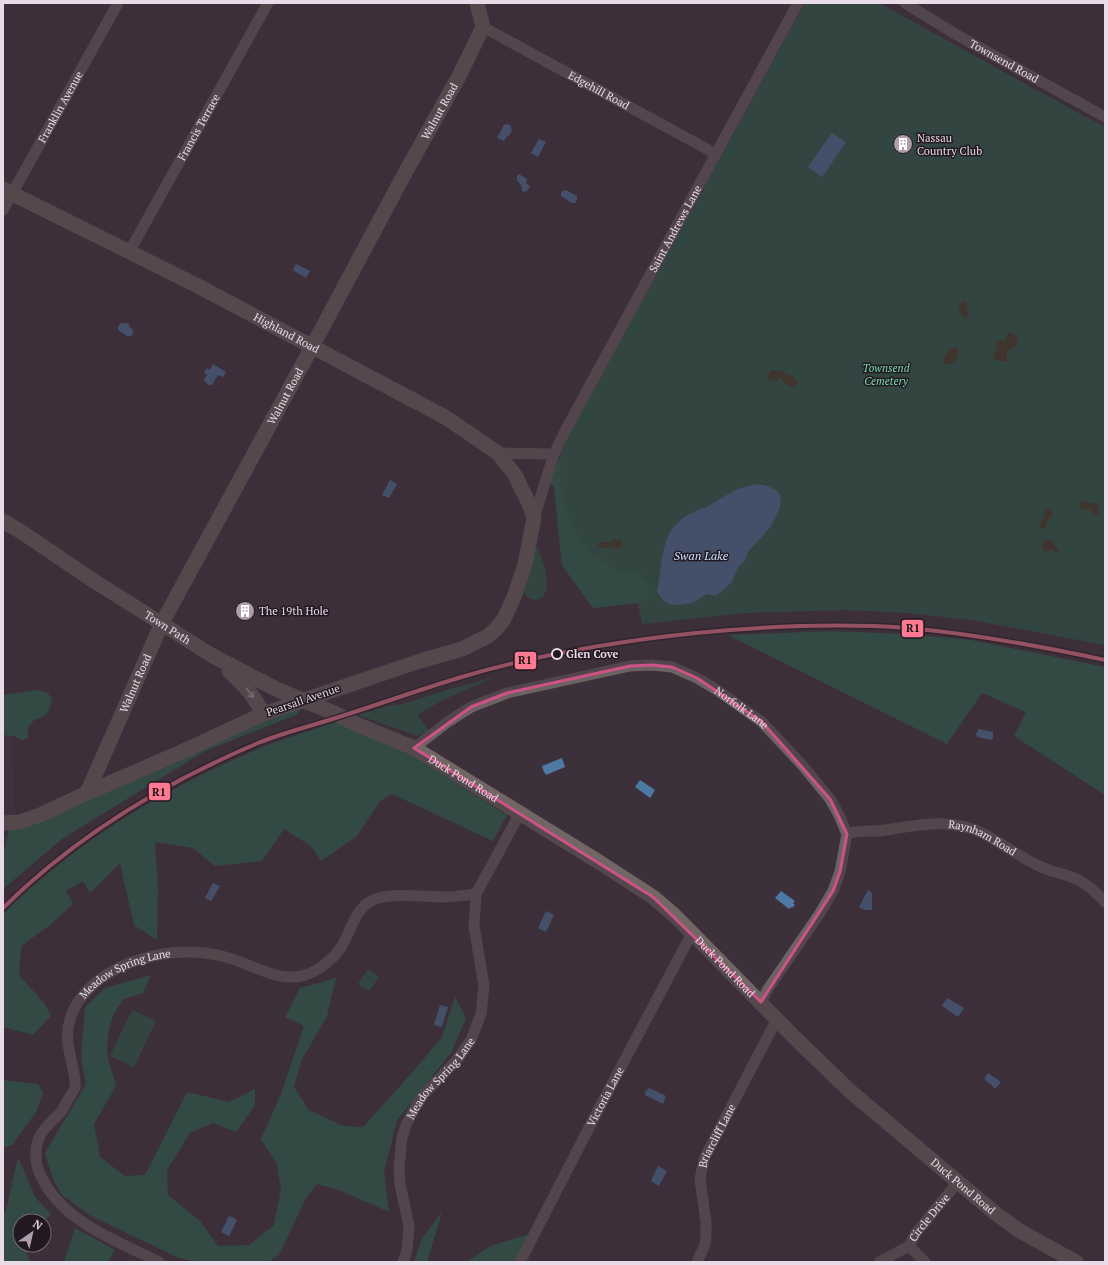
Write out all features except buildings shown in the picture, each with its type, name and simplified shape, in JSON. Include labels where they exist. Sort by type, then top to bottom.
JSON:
[{"type":"street","name":"Franklin Avenue","points":[[3,210],[8,191],[118,3]]},
{"type":"street","name":"Francis Terrace","points":[[129,252],[268,3]]},
{"type":"street","points":[[477,3],[483,27]]},
{"type":"street","name":"Saint Andrews Lane","points":[[534,518],[554,454],[564,433],[626,322],[798,3]]},
{"type":"street","name":"Townsend Road","points":[[905,3],[957,35],[1105,118]]},
{"type":"street","name":"Edgehill Road","points":[[483,27],[716,154]]},
{"type":"street","name":"Walnut Road","points":[[87,792],[162,623],[405,173],[458,78],[483,27]]},
{"type":"street","name":"Highland Road","points":[[8,191],[198,286],[445,417],[498,453],[515,475],[534,518]]},
{"type":"street","points":[[498,453],[554,454]]},
{"type":"street","name":"Pearsall Avenue","points":[[3,823],[19,822],[40,815],[87,792],[179,753],[263,714],[462,649],[488,636],[504,619],[514,597],[525,564],[534,518]]},
{"type":"street","name":"Town Path","points":[[3,522],[20,531],[94,581],[213,656],[247,675],[338,715]]},
{"type":"street","points":[[213,656],[249,691],[258,703],[263,714]]},
{"type":"street","name":"Norfolk Lane","points":[[414,748],[449,721],[471,707],[507,693],[630,666],[652,665],[672,667],[697,678],[762,722],[803,766],[830,799],[847,834]]},
{"type":"street","points":[[338,715],[331,707],[332,697],[336,692],[348,685]]},
{"type":"street","name":"Duck Pond Road","points":[[338,715],[414,748],[653,897],[674,915],[851,1092],[995,1213],[1020,1231],[1076,1262]]},
{"type":"street","name":"Meadow Spring Lane","points":[[403,1262],[407,1250],[409,1226],[400,1184],[399,1167],[402,1138],[406,1125],[422,1098],[456,1061],[471,1040],[481,1014],[484,986],[474,926],[476,894],[520,813]]},
{"type":"street","name":"Raynham Road","points":[[847,834],[854,831],[874,832],[927,823],[946,823],[968,827],[983,833],[1040,866],[1082,881],[1095,890],[1105,902]]},
{"type":"street","points":[[761,1002],[768,989],[820,913],[833,891],[840,872],[847,834]]},
{"type":"street","name":"Meadow Spring Lane","points":[[160,1262],[108,1237],[68,1212],[48,1189],[37,1168],[36,1150],[39,1136],[61,1111],[75,1087],[68,1043],[68,1030],[75,1006],[84,992],[112,970],[136,960],[157,954],[180,952],[210,954],[229,958],[282,976],[306,975],[320,967],[336,954],[343,944],[356,915],[373,900],[395,896],[447,898],[476,894]]},
{"type":"street","name":"Victoria Lane","points":[[520,1262],[692,933]]},
{"type":"street","name":"Briarcliff Lane","points":[[697,1262],[705,1245],[706,1234],[706,1222],[700,1179],[704,1159],[777,1019]]},
{"type":"street","name":"Circle Drive","points":[[879,1262],[910,1246],[916,1234],[958,1182]]},
{"type":"street","points":[[910,1246],[924,1262]]},
{"type":"highlighted area","points":[[652,665],[672,667],[697,678],[762,722],[830,799],[847,834],[840,872],[833,891],[761,1002],[653,897],[414,748],[471,707],[507,693],[630,666]]},
{"type":"shaded area","points":[[3,735],[13,736],[15,822],[3,823]]},
{"type":"green space","name":"Nassau Country Club","points":[[805,3],[879,3],[1105,127],[1105,645],[972,620],[908,613],[844,610],[745,613],[642,624],[638,603],[593,608],[562,565],[554,487],[549,482],[569,435]]},
{"type":"green space","points":[[560,458],[562,498],[572,524],[588,551],[615,570],[640,575],[648,583],[650,594],[638,603],[593,608],[562,565],[554,487],[549,482]]},
{"type":"green space","points":[[536,546],[541,555],[547,587],[544,595],[535,600],[526,595],[524,591]]},
{"type":"green space","points":[[829,631],[906,634],[971,640],[1105,667],[1105,795],[1014,736],[1026,712],[982,693],[947,744],[728,635]]},
{"type":"green space","points":[[492,678],[443,700],[417,715],[429,731],[417,736],[358,715],[396,704],[397,706],[450,689]]},
{"type":"green space","points":[[38,690],[48,693],[52,700],[50,708],[46,714],[34,720],[28,728],[28,738],[22,740],[13,736],[3,735],[3,695]]},
{"type":"green space","points":[[301,709],[296,715],[205,751],[62,839],[3,889],[3,856],[10,822],[259,716]]},
{"type":"green space","points":[[336,722],[408,753],[507,815],[493,841],[392,794],[380,801],[357,836],[321,861],[311,846],[284,829],[262,861],[215,866],[193,848],[155,842],[158,887],[157,940],[134,925],[120,863],[90,893],[83,881],[66,891],[73,904],[50,925],[21,946],[19,975],[45,1004],[51,1016],[33,1035],[3,1027],[3,914],[28,890],[110,827],[169,792],[264,746]]},
{"type":"green space","points":[[368,969],[379,977],[369,991],[358,984]]},
{"type":"green space","points":[[151,975],[143,993],[124,999],[114,1013],[109,1029],[107,1044],[108,1059],[116,1086],[94,1124],[100,1157],[125,1176],[145,1175],[187,1092],[229,1102],[255,1089],[255,1105],[236,1132],[213,1123],[190,1133],[167,1170],[168,1195],[200,1221],[218,1246],[249,1245],[274,1225],[281,1190],[277,1164],[261,1139],[281,1094],[304,1026],[285,1017],[300,988],[336,978],[327,1016],[301,1061],[294,1087],[309,1110],[343,1126],[363,1127],[411,1074],[442,1037],[455,997],[466,1018],[451,1053],[397,1120],[384,1172],[389,1212],[339,1190],[317,1184],[306,1198],[279,1255],[268,1262],[199,1262],[179,1258],[91,1216],[62,1195],[53,1179],[45,1153],[86,1084],[81,1058],[85,1007],[105,988]]},
{"type":"green space","points":[[132,1010],[156,1021],[134,1067],[110,1056]]},
{"type":"green space","points":[[3,1080],[38,1084],[43,1093],[36,1112],[12,1145],[3,1148]]},
{"type":"green space","points":[[18,1157],[35,1197],[50,1213],[12,1213],[12,1253],[27,1253],[30,1262],[3,1262],[3,1213],[6,1211]]},
{"type":"green space","points":[[442,1212],[427,1262],[414,1262],[422,1238]]},
{"type":"green space","points":[[75,1228],[115,1250],[108,1262],[64,1262]]},
{"type":"green space","points":[[529,1234],[515,1262],[467,1262],[490,1246]]},
{"type":"sand","points":[[964,301],[968,304],[966,309],[969,313],[966,319],[963,317],[959,309],[960,303]]},
{"type":"sand","points":[[1008,333],[1012,333],[1018,339],[1018,343],[1009,350],[1007,354],[1007,362],[995,360],[993,355],[998,348],[995,345],[996,342],[1000,340],[1006,342]]},
{"type":"sand","points":[[955,347],[959,351],[957,359],[949,365],[944,363],[946,354]]},
{"type":"sand","points":[[771,370],[784,372],[787,375],[792,375],[798,383],[794,387],[789,386],[784,383],[781,377],[779,377],[776,381],[770,381],[767,376]]},
{"type":"sand","points":[[1082,500],[1088,503],[1096,503],[1099,514],[1095,515],[1088,509],[1081,510],[1079,505]]},
{"type":"sand","points":[[1048,509],[1052,511],[1053,514],[1047,520],[1046,528],[1040,528],[1039,525],[1043,519],[1045,511]]},
{"type":"sand","points":[[617,539],[621,540],[622,546],[618,549],[612,547],[601,548],[598,546],[600,542],[609,542]]},
{"type":"sand","points":[[1047,539],[1052,540],[1059,551],[1043,550],[1042,544]]},
{"type":"water","points":[[504,125],[510,125],[512,130],[504,141],[497,138]]},
{"type":"water","points":[[832,133],[846,142],[822,177],[808,167]]},
{"type":"water","points":[[539,139],[546,142],[538,157],[531,153]]},
{"type":"water","points":[[519,174],[527,179],[526,183],[530,186],[528,190],[524,192],[522,191],[521,184],[517,181],[517,176]]},
{"type":"water","points":[[566,190],[577,196],[575,203],[572,203],[561,196],[561,192]]},
{"type":"water","points":[[296,264],[310,271],[306,278],[293,270]]},
{"type":"water","points":[[121,323],[129,324],[134,331],[131,336],[127,336],[118,330],[118,326]]},
{"type":"water","points":[[213,364],[226,372],[223,377],[218,375],[212,385],[209,385],[205,382],[204,379],[207,375],[204,373],[207,368],[210,370]]},
{"type":"water","points":[[390,480],[397,484],[389,498],[382,495]]},
{"type":"water","name":"Swan Lake","points":[[757,484],[768,486],[777,491],[781,497],[780,507],[771,526],[747,553],[745,560],[739,566],[731,583],[716,596],[707,594],[692,603],[671,605],[664,601],[657,592],[665,544],[671,531],[688,515],[743,487]]},
{"type":"water","points":[[979,729],[993,732],[993,738],[991,740],[977,737],[976,734]]},
{"type":"water","points":[[562,758],[565,767],[546,775],[542,766]]},
{"type":"water","points":[[640,780],[655,790],[650,798],[635,787]]},
{"type":"water","points":[[213,883],[220,886],[211,901],[205,898]]},
{"type":"water","points":[[868,890],[872,893],[872,910],[865,910],[859,907]]},
{"type":"water","points":[[781,891],[795,901],[793,903],[795,905],[792,908],[791,907],[789,909],[775,898]]},
{"type":"water","points":[[546,911],[554,915],[546,932],[538,928]]},
{"type":"water","points":[[947,998],[964,1008],[958,1017],[942,1006]]},
{"type":"water","points":[[440,1005],[448,1007],[442,1027],[434,1025]]},
{"type":"water","points":[[988,1073],[1001,1082],[995,1089],[984,1079]]},
{"type":"water","points":[[649,1088],[666,1096],[663,1104],[645,1095],[645,1092]]},
{"type":"water","points":[[658,1166],[667,1171],[659,1186],[651,1181]]},
{"type":"water","points":[[229,1216],[237,1220],[229,1236],[221,1232]]},
{"type":"transit line","name":"R1","points":[[3,908],[31,882],[91,835],[156,794],[189,775],[224,758],[279,735],[450,681],[522,661],[580,649],[667,636],[802,626],[881,626],[908,628],[1032,645],[1105,660]]},
{"type":"place","name":"Nassau Country Club","points":[[903,144]]},
{"type":"place","name":"The 19th Hole","points":[[245,611]]},
{"type":"place","name":"Glen Cove","points":[[557,654]]},
{"type":"park label","name":"Townsend Cemetery","points":[[886,374]]}]
